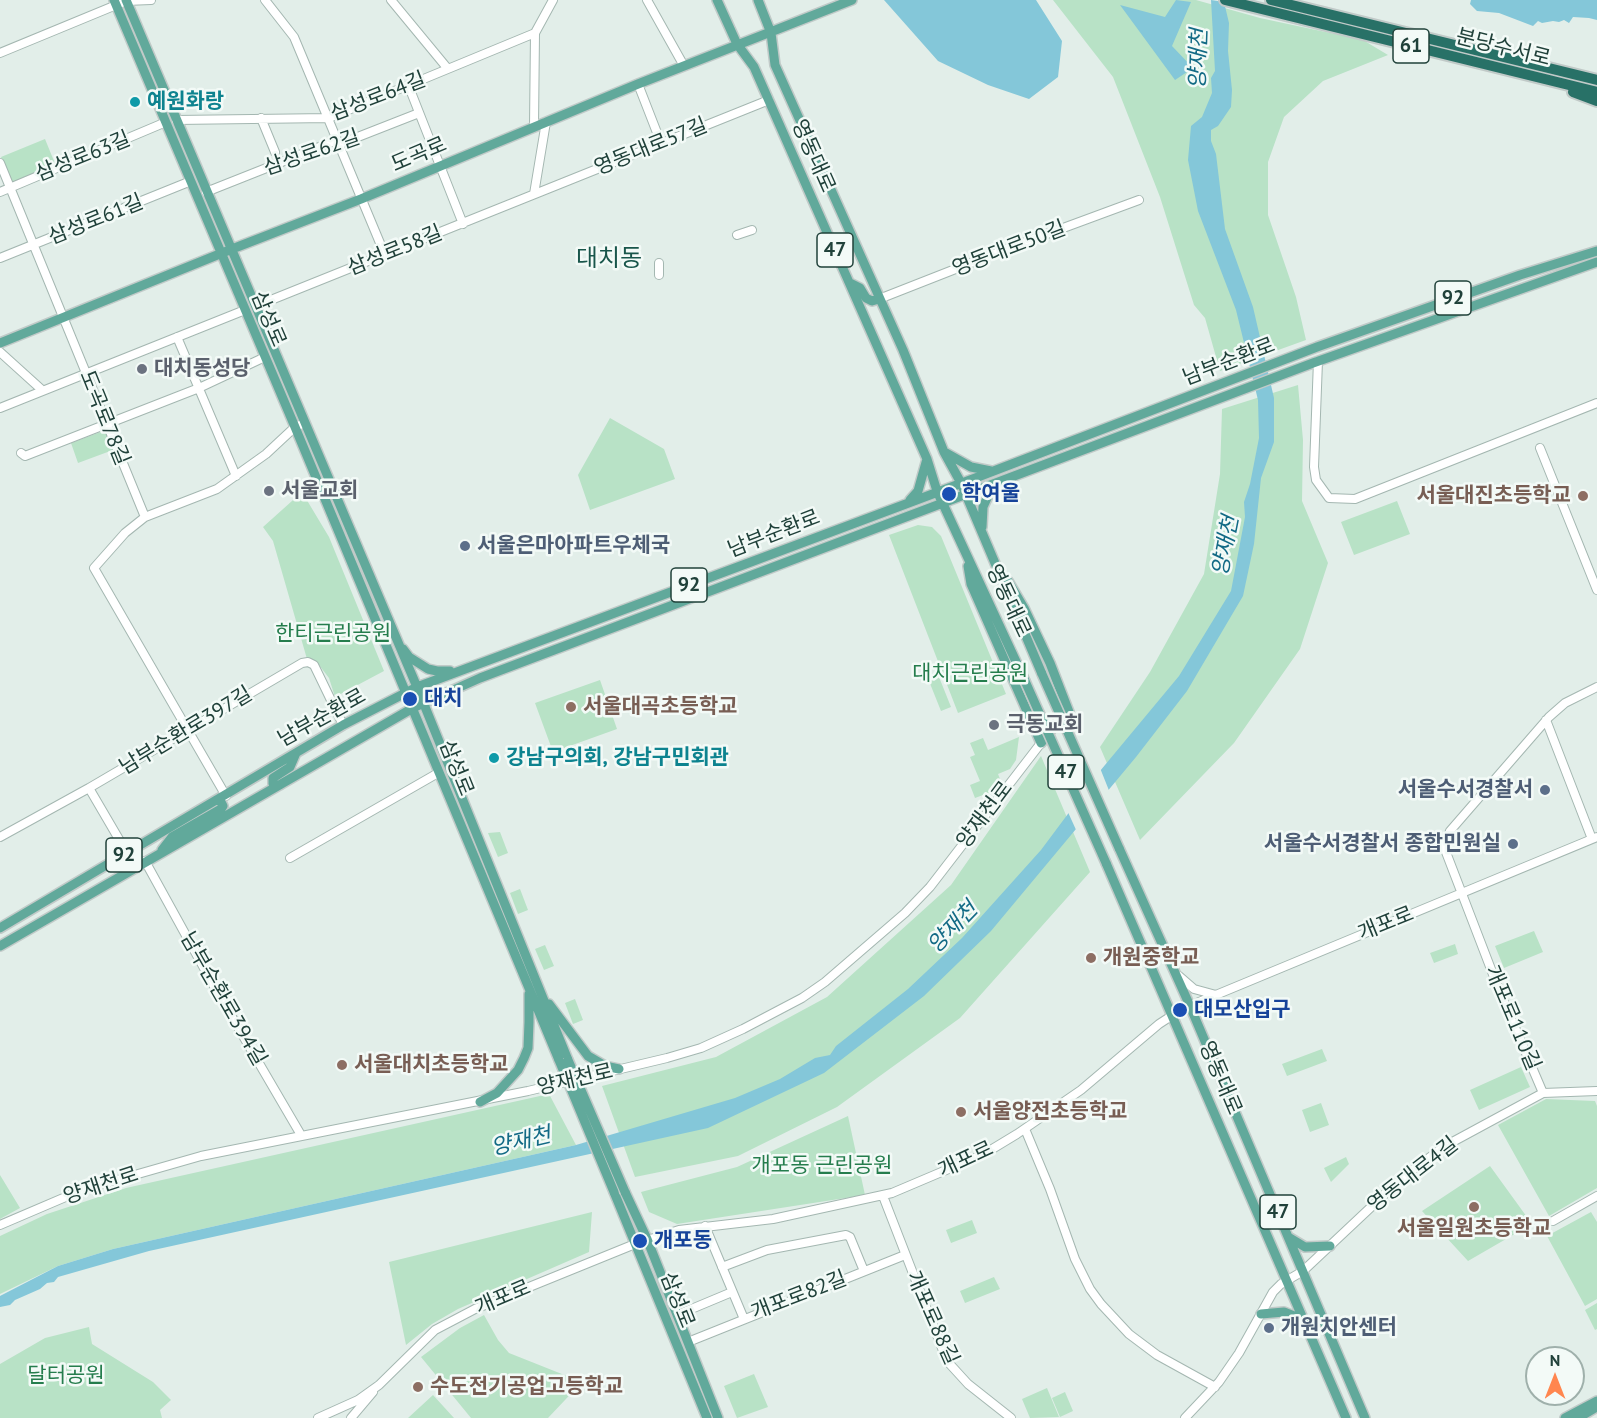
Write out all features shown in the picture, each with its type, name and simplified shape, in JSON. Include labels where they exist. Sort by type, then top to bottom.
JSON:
[{"type":"highway","name":"분당수서로","points":[[1225,0],[1597,92]]},
{"type":"highway","name":"분당수서로","points":[[1271,0],[1597,80]]},
{"type":"highway","points":[[1549,80],[1597,101]]},
{"type":"main road","name":"영동대로","points":[[717,0],[737,44],[754,67],[769,100],[927,459],[937,491],[945,504],[1174,1015],[1365,1418]]},
{"type":"main road","name":"영동대로","points":[[758,0],[771,33],[775,65],[903,350],[944,452],[961,483],[1119,849],[1176,972],[1288,1236],[1304,1320],[1346,1418]]},
{"type":"main road","name":"도곡로","points":[[0,344],[847,1]]},
{"type":"main road","points":[[116,6],[127,4]]},
{"type":"main road","name":"삼성로","points":[[127,4],[220,254],[265,357],[300,425],[417,687],[533,987]]},
{"type":"main road","name":"삼성로","points":[[116,6],[232,249],[438,773],[564,1060],[646,1239],[718,1418]]},
{"type":"main road","points":[[1561,261],[1597,244]]},
{"type":"main road","name":"남부순환로","points":[[0,928],[343,725],[417,687],[993,471],[1310,349],[1561,261],[1597,251]]},
{"type":"main road","name":"남부순환로","points":[[0,946],[413,708],[480,678],[1316,362],[1597,262]]},
{"type":"main road","points":[[850,283],[860,288],[872,301],[879,299]]},
{"type":"main road","points":[[944,452],[963,464],[993,471]]},
{"type":"main road","points":[[908,502],[918,491],[927,459]]},
{"type":"main road","points":[[981,532],[982,507],[993,485]]},
{"type":"main road","points":[[966,554],[971,584],[1041,743],[1060,718],[1069,712],[1050,663],[1024,608],[990,550]]},
{"type":"main road","points":[[392,630],[409,657],[428,669],[462,670]]},
{"type":"main road","points":[[280,785],[276,786],[273,783],[273,778],[290,767],[296,753]]},
{"type":"main road","points":[[161,852],[172,837],[221,809],[223,806],[221,798]]},
{"type":"main road","points":[[533,987],[588,1056],[605,1066],[619,1069]]},
{"type":"main road","points":[[480,1102],[497,1093],[518,1070],[524,1058],[528,1048],[533,987]]},
{"type":"main road","name":"삼성로","points":[[564,1060],[634,1244],[706,1418]]},
{"type":"main road","points":[[1288,1236],[1305,1248],[1330,1246]]},
{"type":"main road","points":[[1261,1314],[1284,1312],[1304,1320]]},
{"type":"main road","points":[[1565,1418],[1597,1401]]},
{"type":"main road","points":[[1578,1418],[1597,1407]]},
{"type":"street","points":[[127,4],[151,0]]},
{"type":"street","points":[[265,0],[294,37],[385,255]]},
{"type":"street","points":[[391,0],[448,69]]},
{"type":"street","points":[[534,126],[535,33],[553,0]]},
{"type":"street","points":[[647,0],[684,66]]},
{"type":"street","points":[[0,53],[116,6]]},
{"type":"street","name":"삼성로64길","points":[[171,121],[329,118],[409,87],[535,33]]},
{"type":"street","points":[[638,84],[661,143]]},
{"type":"street","points":[[409,87],[463,224]]},
{"type":"street","name":"영동대로57길","points":[[534,194],[769,100]]},
{"type":"street","name":"삼성로62길","points":[[206,192],[332,142],[345,142],[419,113]]},
{"type":"street","points":[[261,118],[274,152]]},
{"type":"street","name":"삼성로63길","points":[[0,192],[171,121]]},
{"type":"street","points":[[534,194],[546,122]]},
{"type":"street","name":"도곡로78길","points":[[0,163],[145,518]]},
{"type":"street","name":"삼성로61길","points":[[0,258],[191,181]]},
{"type":"street","name":"삼성로58길","points":[[256,306],[534,194]]},
{"type":"street","name":"영동대로50길","points":[[879,299],[1139,200]]},
{"type":"street","points":[[737,235],[752,230]]},
{"type":"street","points":[[659,263],[659,275]]},
{"type":"street","points":[[0,408],[245,310]]},
{"type":"street","points":[[177,338],[237,476]]},
{"type":"street","points":[[0,351],[42,390]]},
{"type":"street","points":[[21,453],[26,456],[199,388],[265,357]]},
{"type":"street","points":[[1316,362],[1314,467],[1316,480],[1329,498],[1355,499],[1597,403]]},
{"type":"street","points":[[221,798],[189,730],[94,568],[125,533],[145,518],[217,489],[266,454],[300,425]]},
{"type":"street","points":[[1540,448],[1597,590]]},
{"type":"street","name":"남부순환로397길","points":[[0,837],[89,788],[302,663],[308,662],[314,665],[343,725]]},
{"type":"street","name":"개포로110길","points":[[1597,687],[1565,703],[1546,720],[1450,831],[1444,847],[1499,990],[1543,1093],[1597,1092]]},
{"type":"street","name":"개포로","points":[[318,1418],[358,1400],[379,1385],[417,1346],[435,1330],[450,1321],[646,1239],[679,1230],[773,1219],[883,1196],[984,1154],[1081,1090],[1157,1025],[1190,1006],[1595,838],[1546,720]]},
{"type":"street","name":"양재천로","points":[[0,1224],[82,1190],[201,1156],[480,1102],[701,1047],[780,1011],[825,982],[905,913],[930,887],[1041,743]]},
{"type":"street","points":[[290,858],[438,773]]},
{"type":"street","points":[[89,788],[127,853]]},
{"type":"street","name":"남부순환로394길","points":[[145,861],[215,988],[302,1135]]},
{"type":"street","points":[[1176,972],[1189,986],[1216,995]]},
{"type":"street","name":"영동대로4길","points":[[1185,1418],[1215,1387],[1239,1353],[1274,1292],[1330,1246],[1402,1178],[1445,1146],[1543,1093]]},
{"type":"street","points":[[1025,1129],[1075,1259],[1090,1289],[1101,1304],[1129,1334],[1157,1355],[1215,1387]]},
{"type":"street","name":"개포로88길","points":[[883,1196],[946,1361],[968,1384],[1011,1418]]},
{"type":"street","points":[[1553,1221],[1597,1196]]},
{"type":"street","name":"개포로82길","points":[[705,1226],[744,1319],[905,1255]]},
{"type":"street","name":"개포로82길","points":[[722,1267],[767,1250],[846,1235],[850,1237],[864,1271]]},
{"type":"street","points":[[676,1315],[732,1292]]},
{"type":"street","points":[[688,1342],[744,1319]]},
{"type":"street","points":[[351,1418],[379,1385]]},
{"type":"green space","points":[[1053,0],[1196,0],[1260,18],[1363,40],[1388,55],[1323,81],[1284,117],[1268,162],[1268,215],[1296,297],[1306,340],[1220,371],[1205,318],[1194,305],[1160,197],[1113,77]]},
{"type":"green space","points":[[45,139],[56,166],[12,183],[1,157]]},
{"type":"green space","points":[[1298,385],[1303,440],[1302,501],[1328,563],[1300,649],[1234,743],[1140,840],[1100,747],[1150,672],[1204,574],[1220,474],[1222,409]]},
{"type":"green space","points":[[610,418],[664,449],[675,479],[590,510],[578,475]]},
{"type":"green space","points":[[106,430],[113,450],[78,463],[71,443]]},
{"type":"green space","name":"한티근린공원","points":[[302,492],[329,537],[384,671],[335,697],[329,678],[319,665],[307,659],[273,541],[263,527]]},
{"type":"green space","points":[[1397,501],[1410,534],[1354,555],[1341,522]]},
{"type":"green space","name":"대치근린공원","points":[[918,525],[932,527],[941,536],[1006,694],[958,713],[889,535]]},
{"type":"green space","points":[[939,677],[951,707],[941,711],[929,681]]},
{"type":"green space","points":[[600,680],[617,729],[553,752],[535,703]]},
{"type":"green space","points":[[1019,737],[1016,760],[1010,769],[998,774],[1000,779],[991,792],[975,798],[970,785],[980,781],[970,757],[975,755],[970,743],[983,738],[988,750]]},
{"type":"green space","points":[[1041,756],[1090,872],[960,1018],[837,1107],[738,1156],[635,1177],[602,1086],[716,1057],[827,997],[951,885]]},
{"type":"green space","points":[[500,832],[508,853],[498,857],[488,833]]},
{"type":"green space","points":[[520,889],[528,910],[518,914],[510,893]]},
{"type":"green space","points":[[1534,931],[1543,952],[1504,968],[1495,946]]},
{"type":"green space","points":[[1455,944],[1458,954],[1434,963],[1430,953]]},
{"type":"green space","points":[[545,945],[554,966],[544,970],[535,949]]},
{"type":"green space","points":[[575,999],[583,1020],[573,1024],[565,1003]]},
{"type":"green space","points":[[1322,1049],[1327,1061],[1287,1076],[1282,1064]]},
{"type":"green space","points":[[1521,1067],[1530,1087],[1479,1110],[1470,1090]]},
{"type":"green space","points":[[549,1094],[576,1145],[113,1249],[58,1266],[0,1294],[0,1236],[47,1214],[126,1188]]},
{"type":"green space","points":[[1546,1099],[1595,1101],[1597,1106],[1597,1188],[1549,1216],[1498,1125]]},
{"type":"green space","points":[[1321,1103],[1329,1125],[1310,1132],[1302,1110]]},
{"type":"green space","name":"개포동 근린공원","points":[[848,1116],[865,1195],[677,1224],[649,1212],[641,1192],[737,1167]]},
{"type":"green space","points":[[1346,1157],[1349,1164],[1331,1182],[1324,1168]]},
{"type":"green space","points":[[1490,1166],[1532,1224],[1468,1261],[1422,1211]]},
{"type":"green space","points":[[0,1175],[20,1208],[0,1219]]},
{"type":"green space","points":[[592,1212],[589,1252],[458,1309],[432,1324],[406,1345],[389,1262]]},
{"type":"green space","points":[[1591,1212],[1597,1222],[1597,1299],[1585,1306],[1547,1236]]},
{"type":"green space","points":[[972,1220],[977,1233],[951,1243],[946,1230]]},
{"type":"green space","points":[[994,1277],[1000,1289],[965,1303],[960,1291]]},
{"type":"green space","points":[[1597,1303],[1597,1329],[1595,1330],[1585,1310]]},
{"type":"green space","points":[[484,1315],[498,1340],[509,1353],[582,1382],[548,1418],[471,1418],[421,1357],[460,1328]]},
{"type":"green space","name":"달터공원","points":[[89,1327],[92,1344],[153,1382],[171,1400],[160,1410],[162,1418],[0,1418],[0,1364],[45,1338]]},
{"type":"green space","points":[[754,1374],[768,1407],[737,1418],[724,1386]]},
{"type":"green space","points":[[1047,1388],[1059,1417],[1030,1418],[1022,1399]]},
{"type":"green space","points":[[1065,1392],[1073,1411],[1060,1417],[1052,1398]]},
{"type":"green space","points":[[433,1395],[454,1418],[408,1418]]},
{"type":"water","points":[[884,0],[1036,0],[1062,41],[1058,77],[1029,99],[988,85],[938,61]]},
{"type":"water","points":[[1176,0],[1191,2],[1172,46],[1193,68],[1175,80],[1120,5],[1165,17]]},
{"type":"water","points":[[1211,0],[1224,2],[1229,23],[1228,51],[1232,90],[1231,107],[1218,126],[1211,130],[1211,141],[1216,154],[1225,229],[1253,307],[1274,398],[1274,442],[1261,478],[1254,544],[1243,596],[1187,691],[1136,757],[991,931],[924,996],[824,1073],[708,1128],[149,1251],[58,1277],[54,1282],[47,1283],[10,1305],[0,1307],[0,1296],[58,1266],[113,1249],[576,1145],[735,1098],[780,1079],[815,1058],[830,1055],[836,1046],[908,989],[962,938],[1041,850],[1100,771],[1179,676],[1231,591],[1245,517],[1244,502],[1259,438],[1258,400],[1236,310],[1198,211],[1188,160],[1191,126],[1202,117],[1212,93],[1211,78],[1215,71]]},
{"type":"water","points":[[1471,0],[1597,0],[1597,20],[1573,17],[1569,23],[1564,20],[1542,23],[1538,21],[1533,26],[1499,13],[1477,11],[1470,4]]},
{"type":"pier","points":[[1100,768],[1110,793],[1077,832],[1067,810]]},
{"type":"place","name":"예원화랑","points":[[135,102]]},
{"type":"place","name":"대치동성당","points":[[142,369]]},
{"type":"place","name":"서울교회","points":[[269,491]]},
{"type":"place","name":"학여울","points":[[949,494]]},
{"type":"place","name":"서울대진초등학교","points":[[1583,496]]},
{"type":"place","name":"서울은마아파트우체국","points":[[465,546]]},
{"type":"place","name":"대치","points":[[410,699]]},
{"type":"place","name":"서울대곡초등학교","points":[[571,707]]},
{"type":"place","name":"극동교회","points":[[994,725]]},
{"type":"place","name":"강남구의회, 강남구민회관","points":[[494,758]]},
{"type":"place","name":"서울수서경찰서","points":[[1545,790]]},
{"type":"place","name":"서울수서경찰서 종합민원실","points":[[1513,844]]},
{"type":"place","name":"개원중학교","points":[[1091,958]]},
{"type":"place","name":"대모산입구","points":[[1180,1010]]},
{"type":"place","name":"서울대치초등학교","points":[[342,1065]]},
{"type":"place","name":"서울양전초등학교","points":[[961,1112]]},
{"type":"place","name":"서울일원초등학교","points":[[1474,1207]]},
{"type":"place","name":"개포동","points":[[640,1241]]},
{"type":"place","name":"개원치안센터","points":[[1269,1328]]},
{"type":"place","name":"수도전기공업고등학교","points":[[418,1387]]},
{"type":"district","name":"대치동","points":[[609,259]]},
{"type":"water label","name":"양재천","points":[[1199,59]]},
{"type":"water label","name":"양재천","points":[[1226,546]]},
{"type":"water label","name":"양재천","points":[[953,928]]},
{"type":"water label","name":"양재천","points":[[521,1142]]}]
